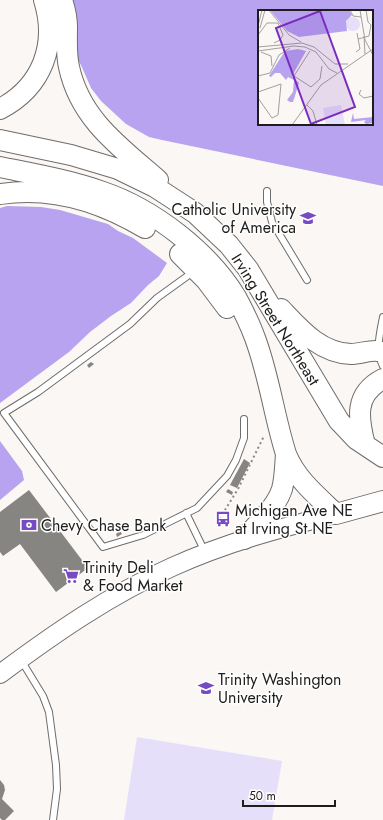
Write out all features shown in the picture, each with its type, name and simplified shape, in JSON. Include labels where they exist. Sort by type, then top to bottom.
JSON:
[{"type":"main road","points":[[0,109],[16,99],[26,90],[38,74],[44,62],[50,30],[44,0]]},
{"type":"main road","points":[[62,0],[66,18],[67,54],[69,66],[74,86],[90,115],[114,141],[195,213]]},
{"type":"main road","name":"Irving Street Northeast","points":[[0,140],[71,155],[118,169],[155,187],[195,213],[239,256],[257,283],[334,412],[351,434],[383,457]]},
{"type":"main road","name":"Irving Street Northeast","points":[[0,167],[58,179],[104,192],[144,211],[170,229],[210,263],[236,296],[250,325],[265,370],[286,454],[291,466],[299,477],[336,514]]},
{"type":"main road","points":[[0,194],[28,192],[52,193],[76,198],[126,217],[150,231],[179,253],[221,299],[265,370]]},
{"type":"main road","points":[[257,283],[298,327],[319,344],[344,353],[352,354],[367,351],[381,358]]},
{"type":"main road","points":[[365,445],[360,423],[362,403],[370,388],[383,379]]},
{"type":"main road","points":[[244,539],[271,508],[280,494],[286,454]]},
{"type":"main road","points":[[0,674],[63,628],[110,599],[154,576],[206,553],[244,539],[383,502]]},
{"type":"lane","points":[[267,191],[267,202],[272,222],[307,280]]},
{"type":"lane","points":[[196,270],[157,298],[130,324],[38,392],[4,413],[103,547],[143,535],[197,508],[227,476],[236,460],[244,438],[244,419]]},
{"type":"lane","points":[[381,358],[383,317]]},
{"type":"lane","points":[[186,513],[206,553]]},
{"type":"lane","points":[[20,659],[43,696],[49,712],[56,765],[57,789],[52,820]]},
{"type":"path","points":[[217,523],[238,489],[265,434]]},
{"type":"shaded area","points":[[69,0],[383,0],[383,186],[149,137],[126,124],[101,101],[91,88],[81,65],[75,56]]},
{"type":"shaded area","points":[[7,206],[41,207],[60,210],[108,224],[118,231],[133,238],[167,263],[159,276],[131,303],[90,332],[69,352],[0,403],[0,208]]},
{"type":"shaded area","points":[[0,441],[22,471],[24,480],[0,500]]},
{"type":"shaded area","points":[[137,737],[282,761],[272,820],[124,820]]},
{"type":"building","points":[[91,362],[94,364],[89,368],[87,365]]},
{"type":"building","points":[[244,459],[250,463],[237,488],[230,485]]},
{"type":"building","points":[[228,489],[233,492],[232,495],[226,492]]},
{"type":"building","points":[[29,490],[88,568],[56,592],[20,544],[3,556],[0,552],[0,512]]},
{"type":"building","points":[[120,531],[122,534],[117,537],[116,534]]},
{"type":"building","points":[[0,780],[4,785],[5,790],[2,799],[14,811],[5,820],[0,818]]},
{"type":"place","name":"Catholic University of America","points":[[308,218]]},
{"type":"place","name":"Michigan Ave NE at Irving St NE","points":[[223,519]]},
{"type":"place","name":"Chevy Chase Bank","points":[[29,525]]},
{"type":"place","name":"Trinity Deli & Food Market","points":[[71,576]]},
{"type":"place","name":"Trinity Washington University","points":[[206,688]]}]
